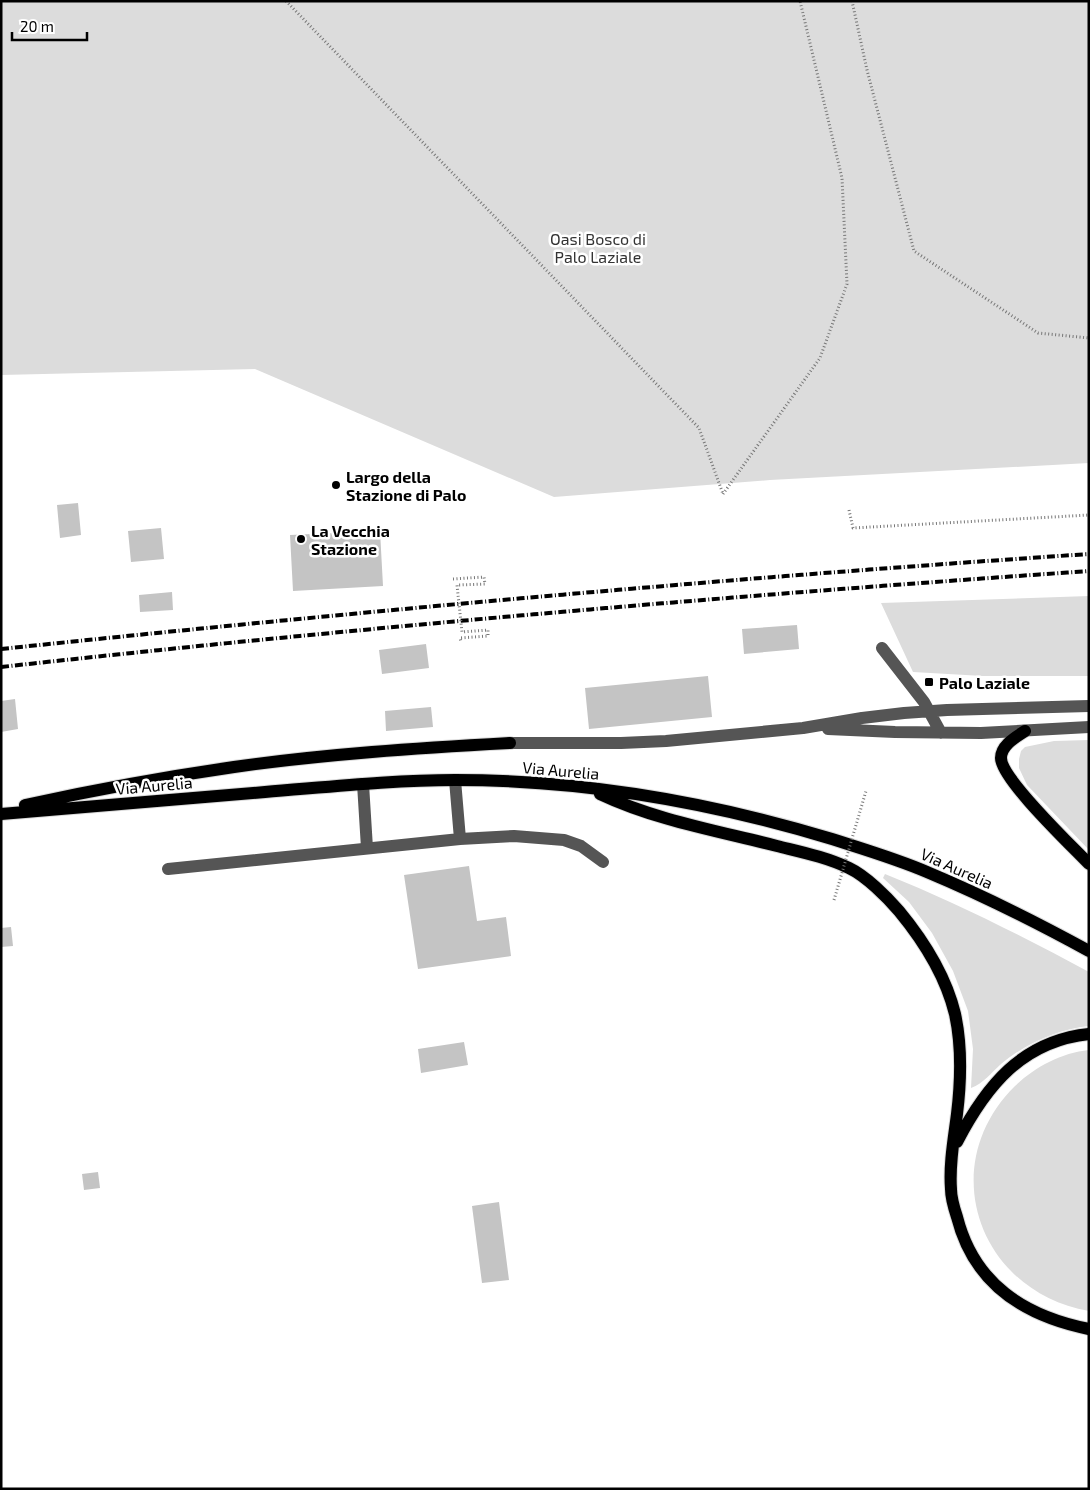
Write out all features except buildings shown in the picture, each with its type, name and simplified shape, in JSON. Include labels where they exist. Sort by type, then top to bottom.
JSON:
[{"type":"main road","points":[[1025,731],[1011,740],[1004,748],[1001,758],[1003,767],[1016,786],[1089,864]]},
{"type":"main road","points":[[1,812],[147,781],[235,767],[334,756],[510,743]]},
{"type":"main road","name":"Via Aurelia","points":[[1,812],[363,784],[455,780],[589,788],[708,807],[785,825],[851,845],[925,871],[1000,905],[1089,951]]},
{"type":"main road","points":[[589,788],[628,806],[817,856],[850,868],[877,888],[899,911],[920,940],[941,977],[955,1014],[960,1050],[960,1084],[952,1151],[951,1189],[961,1233],[975,1261],[997,1288],[1009,1298],[1052,1320],[1089,1329]]},
{"type":"main road","points":[[952,1151],[971,1114],[990,1088],[1007,1070],[1022,1059],[1053,1043],[1089,1034]]},
{"type":"street","points":[[882,648],[924,702],[941,733]]},
{"type":"street","points":[[510,743],[666,741],[803,728],[862,718],[930,712],[1089,706]]},
{"type":"street","points":[[803,728],[981,733],[1089,727]]},
{"type":"street","points":[[455,780],[460,838]]},
{"type":"street","points":[[363,784],[367,848]]},
{"type":"street","points":[[168,869],[460,838],[514,836],[564,840],[581,846],[603,862]]},
{"type":"path","points":[[286,1],[699,428],[723,494],[820,358],[847,284],[842,178],[800,1]]},
{"type":"path","points":[[852,1],[867,70],[914,252],[1038,333],[1089,338]]},
{"type":"path","points":[[849,510],[852,528],[1089,515]]},
{"type":"path","points":[[453,579],[484,577],[485,584],[457,585],[462,632],[488,630],[488,636],[460,638],[461,642]]},
{"type":"path","points":[[834,900],[866,791]]},
{"type":"green space","name":"Oasi Bosco di Palo Laziale","points":[[1,1],[1089,1],[1089,463],[770,480],[554,497],[255,369],[1,375]]},
{"type":"green space","points":[[1089,596],[1089,676],[983,676],[913,672],[881,603]]},
{"type":"green space","points":[[1089,740],[1089,850],[1027,785],[1019,768],[1019,759],[1021,751],[1025,747],[1054,741]]},
{"type":"green space","points":[[885,874],[988,920],[1089,972],[1089,1026],[1066,1030],[1031,1044],[1001,1064],[984,1081],[971,1088],[973,1049],[968,1011],[953,971],[932,933],[909,902],[883,878]]},
{"type":"green space","points":[[1089,1050],[1089,1311],[1051,1299],[1020,1279],[996,1253],[980,1221],[974,1187],[977,1152],[990,1118],[1015,1086],[1049,1062],[1068,1054]]},
{"type":"railway","points":[[1,649],[545,596],[1089,554]]},
{"type":"railway","points":[[1,667],[545,613],[1089,571]]},
{"type":"place","name":"Largo della Stazione di Palo","points":[[336,485]]},
{"type":"place","name":"La Vecchia Stazione","points":[[301,539]]},
{"type":"place","name":"Palo Laziale","points":[[929,682]]}]
